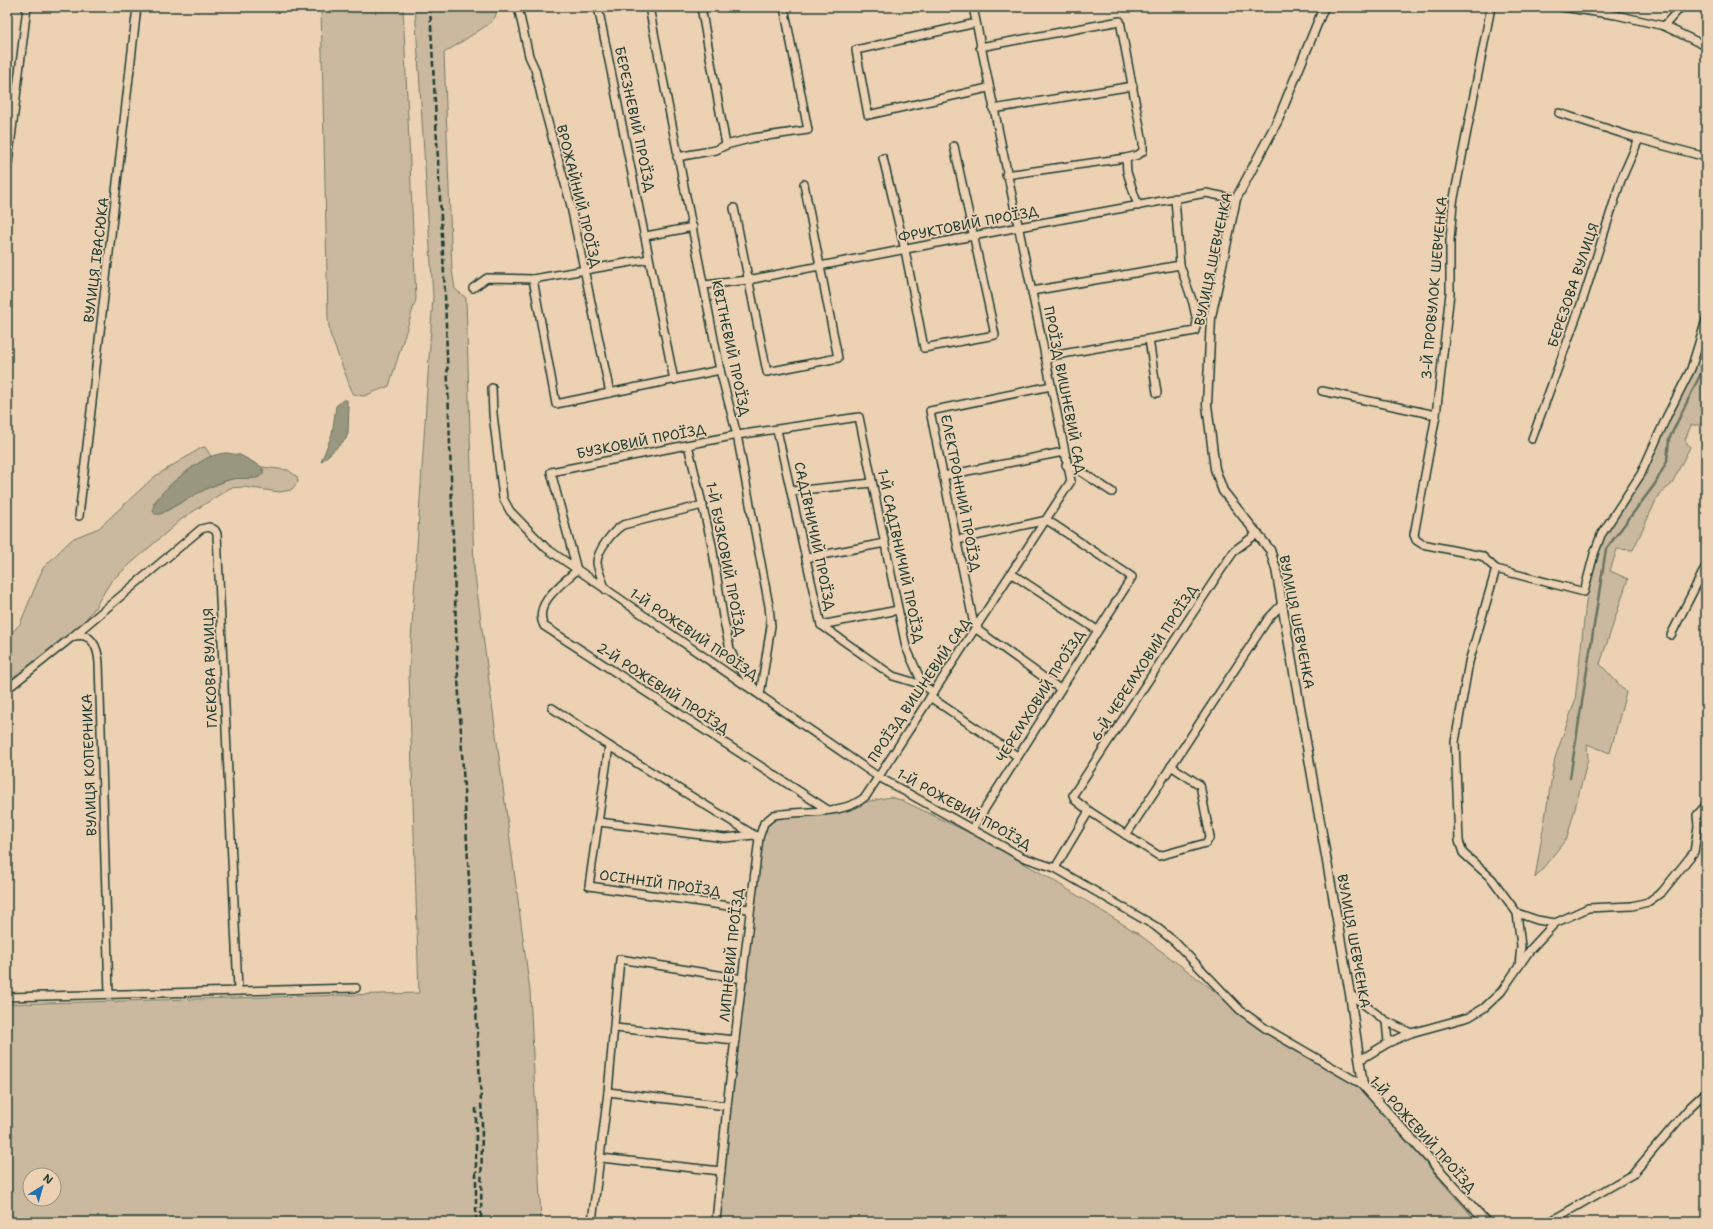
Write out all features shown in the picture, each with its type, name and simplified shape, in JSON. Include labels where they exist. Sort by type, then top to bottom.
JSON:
[{"type":"street","points":[[7,171],[27,7]]},
{"type":"street","name":"ВУЛИЦЯ ІВАСЮКА","points":[[79,516],[137,7]]},
{"type":"street","name":"ВРОЖАЙНИЙ ПРОЇЗД","points":[[518,7],[529,56],[535,69],[570,202],[610,393]]},
{"type":"street","name":"БЕРЕЗНЕВИЙ ПРОЇЗД","points":[[598,7],[646,236],[649,259],[674,380]]},
{"type":"street","name":"КВІТНЕВИЙ ПРОЇЗД","points":[[650,7],[677,158],[693,227],[720,370],[737,435],[769,606],[771,626],[760,694]]},
{"type":"street","points":[[701,7],[726,145]]},
{"type":"street","points":[[677,158],[716,150],[726,145],[753,138],[808,130],[784,7]]},
{"type":"street","name":"ПРОЇЗД ВИШНЕВИЙ САД","points":[[877,776],[1012,574],[1071,481],[1063,452],[1019,226],[1006,175],[972,7]]},
{"type":"street","name":"ВУЛИЦЯ ШЕВЧЕНКА","points":[[1324,7],[1278,120],[1236,199],[1211,317],[1206,405],[1215,469],[1223,491],[1258,533],[1270,550],[1276,569],[1350,994],[1363,1085]]},
{"type":"street","name":"3-Й ПРОВУЛОК ШЕВЧЕНКА","points":[[1491,7],[1467,122],[1453,203],[1450,240],[1450,292],[1436,415],[1414,535],[1416,540],[1422,544],[1482,556],[1496,569]]},
{"type":"street","points":[[1561,7],[1616,15],[1664,26],[1706,46]]},
{"type":"street","points":[[1664,26],[1681,7]]},
{"type":"street","points":[[980,47],[1120,21],[1133,86],[1143,151],[1138,155],[1126,158],[1006,175]]},
{"type":"street","points":[[976,24],[856,50],[868,115],[988,88]]},
{"type":"street","points":[[993,109],[1133,86]]},
{"type":"street","points":[[1559,113],[1639,139],[1706,157]]},
{"type":"street","name":"БЕРЕЗОВА ВУЛИЦЯ","points":[[1532,439],[1584,296],[1621,180],[1639,139]]},
{"type":"street","points":[[883,158],[924,348],[995,335],[954,146]]},
{"type":"street","points":[[1126,158],[1127,172],[1138,206]]},
{"type":"street","points":[[734,208],[766,372],[838,358],[822,266],[804,184]]},
{"type":"street","name":"ФРУКТОВИЙ ПРОЇЗД","points":[[704,285],[748,280],[973,237],[1019,226],[1138,206],[1175,198],[1206,193],[1236,199]]},
{"type":"street","points":[[1045,357],[1195,331],[1197,322],[1193,303],[1180,265],[1175,198]]},
{"type":"street","points":[[646,236],[693,227]]},
{"type":"street","points":[[473,288],[487,278],[533,279],[649,259]]},
{"type":"street","points":[[1032,291],[1180,265]]},
{"type":"street","points":[[533,279],[556,404],[720,370]]},
{"type":"street","points":[[1519,966],[1521,946],[1518,913],[1492,879],[1463,853],[1459,841],[1455,742],[1469,662],[1496,569],[1584,592],[1594,554],[1601,535],[1641,474],[1667,416],[1691,370],[1706,320]]},
{"type":"street","points":[[1149,339],[1157,393]]},
{"type":"street","name":"ЕЛЕКТРОННИЙ ПРОЇЗД","points":[[977,627],[973,620],[930,412],[1051,386]]},
{"type":"street","name":"1-Й РОЖЕВИЙ ПРОЇЗД","points":[[492,388],[500,484],[506,504],[539,542],[577,570],[760,694],[877,776],[1022,857],[1055,868],[1165,933],[1240,1010],[1265,1028],[1363,1085],[1486,1222]]},
{"type":"street","points":[[1322,391],[1436,415]]},
{"type":"street","name":"БУЗКОВИЙ ПРОЇЗД","points":[[577,570],[551,472],[737,435],[859,417]]},
{"type":"street","name":"1-Й САДІВНИЧИЙ ПРОЇЗД","points":[[859,417],[886,543],[906,647],[923,685]]},
{"type":"street","name":"САДІВНИЧИЙ ПРОЇЗД","points":[[777,430],[792,491],[821,625],[892,676],[923,685]]},
{"type":"street","name":"1-Й БУЗКОВИЙ ПРОЇЗД","points":[[688,445],[712,545],[723,617],[730,649],[737,664],[760,694]]},
{"type":"street","points":[[943,476],[1063,452]]},
{"type":"street","points":[[1066,465],[1080,471],[1112,492]]},
{"type":"street","points":[[792,491],[872,483]]},
{"type":"street","points":[[606,590],[598,563],[600,553],[616,529],[623,525],[703,505]]},
{"type":"street","points":[[957,540],[1047,520]]},
{"type":"street","name":"ЧЕРЕМХОВИЙ ПРОЇЗД","points":[[972,828],[1132,577],[1047,520]]},
{"type":"street","name":"ГЛЕКОВА ВУЛИЦЯ","points":[[72,638],[201,529],[209,527],[215,530],[217,534],[238,990]]},
{"type":"street","name":"6-Й ЧЕРЕМХОВИЙ ПРОЇЗД","points":[[1171,766],[1200,785],[1210,837],[1210,840],[1206,843],[1159,856],[1074,800],[1073,795],[1221,570],[1235,550],[1258,533]]},
{"type":"street","points":[[806,558],[886,543]]},
{"type":"street","points":[[1671,635],[1706,566]]},
{"type":"street","name":"2-Й РОЖЕВИЙ ПРОЇЗД","points":[[577,570],[546,601],[541,616],[544,626],[828,810]]},
{"type":"street","points":[[1012,574],[1097,630]]},
{"type":"street","points":[[1126,835],[1268,618],[1282,604]]},
{"type":"street","points":[[821,625],[898,610]]},
{"type":"street","points":[[977,627],[980,632],[1060,689]]},
{"type":"street","name":"ВУЛИЦЯ КОПЕРНИКА","points":[[72,638],[80,635],[89,638],[96,646],[99,654],[109,994]]},
{"type":"street","points":[[7,689],[72,638]]},
{"type":"street","points":[[923,685],[931,695],[1017,756]]},
{"type":"street","points":[[552,708],[609,746],[756,836]]},
{"type":"street","name":"ОСІННІЙ ПРОЇЗД","points":[[609,746],[589,886],[749,909]]},
{"type":"street","name":"ЛИПНЕВИЙ ПРОЇЗД","points":[[716,1222],[727,1106],[743,979],[756,836],[764,823],[771,816],[828,810],[850,806],[860,801],[868,794],[877,776]]},
{"type":"street","points":[[1360,1060],[1388,1043],[1411,1033],[1461,1020],[1478,1012],[1500,992],[1546,931],[1555,923],[1588,908],[1632,906],[1648,902],[1662,892],[1694,852],[1698,826],[1697,815],[1706,805]]},
{"type":"street","points":[[1055,868],[1089,811]]},
{"type":"street","points":[[599,822],[725,838],[756,836]]},
{"type":"street","points":[[1518,913],[1537,920],[1555,923]]},
{"type":"street","points":[[592,1222],[601,1158],[615,1028],[620,959],[743,979]]},
{"type":"street","points":[[7,997],[356,988]]},
{"type":"street","points":[[1350,994],[1386,1021],[1411,1033]]},
{"type":"street","points":[[1386,1021],[1388,1043]]},
{"type":"street","points":[[615,1028],[735,1040]]},
{"type":"street","points":[[608,1092],[727,1106]]},
{"type":"street","points":[[1549,1222],[1633,1174],[1689,1108],[1706,1092]]},
{"type":"street","points":[[601,1158],[721,1171]]},
{"type":"shaded area","points":[[321,7],[403,7],[416,299],[389,386],[364,396],[353,394],[330,334],[328,318]]},
{"type":"shaded area","points":[[415,7],[498,7],[495,17],[489,24],[444,53],[452,270],[455,289],[466,298],[474,568],[530,991],[541,1222],[7,1222],[7,1004],[419,993],[409,673],[433,296]]},
{"type":"shaded area","points":[[1706,329],[1706,412],[1700,425],[1691,425],[1685,440],[1690,447],[1671,485],[1659,494],[1633,550],[1617,549],[1610,571],[1628,579],[1600,664],[1626,692],[1610,753],[1587,744],[1588,759],[1567,838],[1535,878],[1555,758],[1575,701],[1587,593],[1602,536],[1643,475],[1694,370]]},
{"type":"shaded area","points":[[343,400],[347,400],[347,406],[349,407],[348,433],[346,439],[321,462],[332,434],[336,406]]},
{"type":"shaded area","points":[[205,447],[211,456],[195,465],[180,477],[165,490],[153,504],[201,491],[236,478],[257,478],[261,476],[264,470],[262,467],[288,470],[297,477],[298,482],[291,490],[280,492],[244,487],[230,488],[183,518],[111,581],[94,609],[72,637],[7,689],[7,638],[20,624],[43,568],[74,538],[99,528],[154,477]]},
{"type":"shaded area","points":[[227,453],[240,455],[262,467],[263,474],[256,478],[232,479],[219,483],[161,514],[155,514],[153,511],[154,504],[166,489],[175,481],[194,466],[209,457]]},
{"type":"shaded area","points":[[890,797],[901,800],[972,834],[1048,877],[1137,933],[1240,1010],[1358,1086],[1477,1222],[716,1222],[759,838],[768,818],[828,810]]},
{"type":"waterway","points":[[1570,778],[1606,549],[1655,484],[1667,461],[1669,439],[1706,363]]},
{"type":"railway","points":[[430,7],[445,294],[457,659],[482,1120],[481,1222]]},
{"type":"railway","points":[[476,1108],[476,1218]]}]
